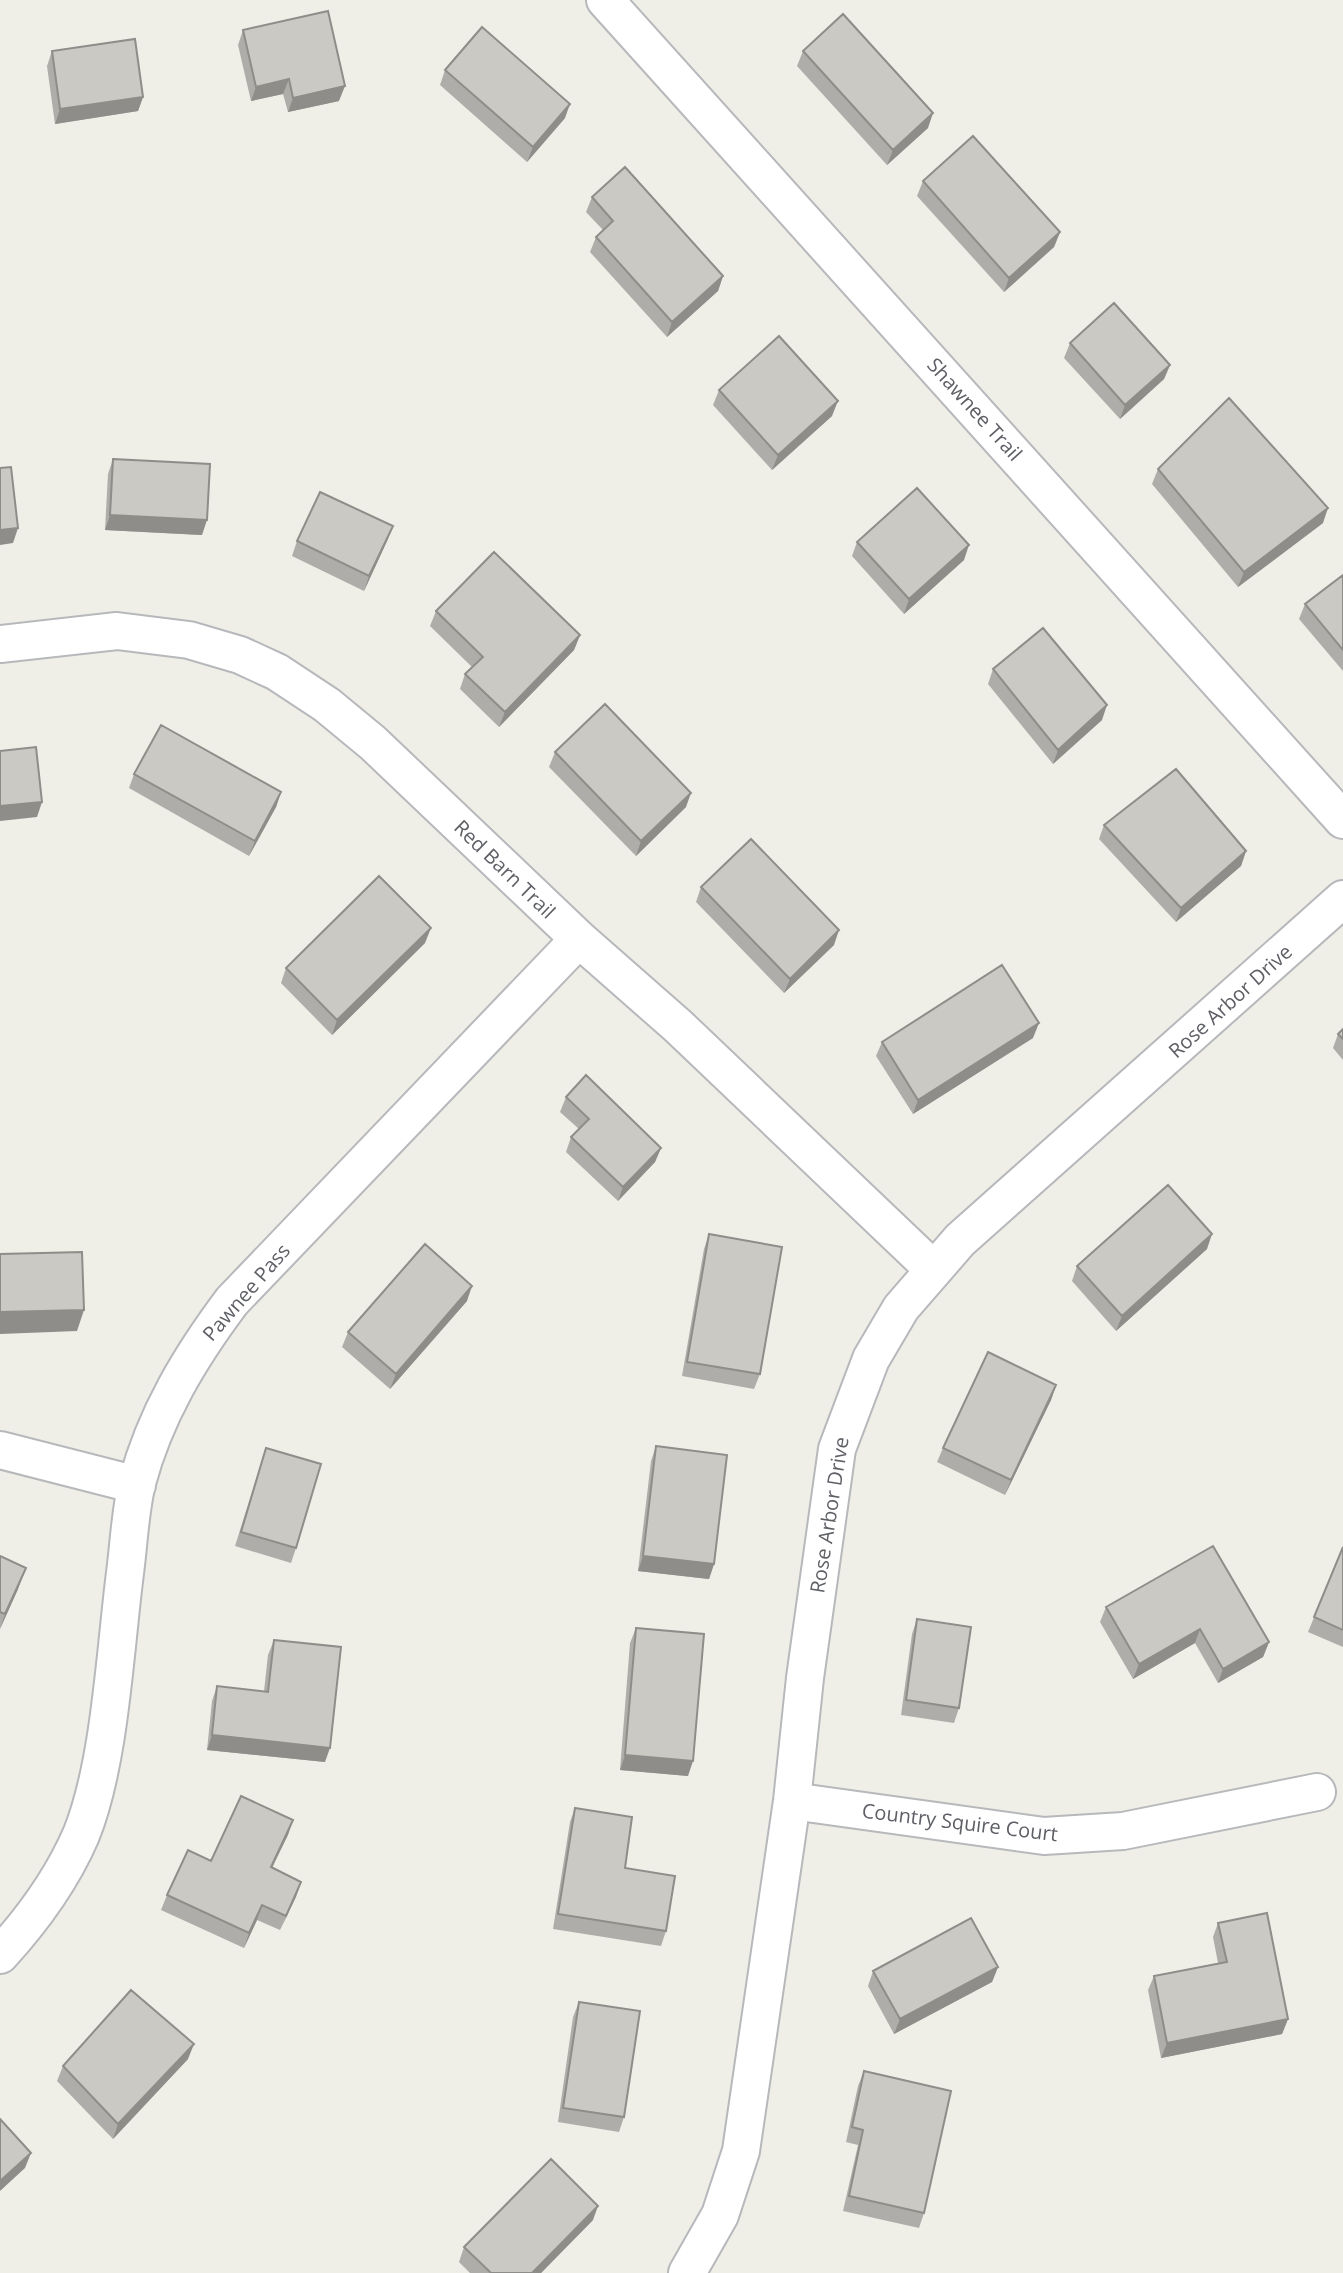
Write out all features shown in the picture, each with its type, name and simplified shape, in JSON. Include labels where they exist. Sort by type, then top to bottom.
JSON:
[{"type":"street","name":"Shawnee Trail","points":[[605,0],[1343,820]]},
{"type":"street","name":"Red Barn Trail","points":[[0,644],[137,632],[189,640],[240,655],[277,672],[327,705],[373,743],[579,939],[678,1026],[933,1269]]},
{"type":"street","name":"Rose Arbor Drive","points":[[687,2273],[720,2215],[741,2151],[792,1801],[805,1678],[837,1449],[871,1359],[901,1308],[960,1240],[1343,899]]},
{"type":"street","name":"Pawnee Pass","points":[[0,1955],[28,1924],[58,1881],[81,1834],[97,1784],[137,1485],[159,1417],[199,1344],[232,1301],[579,939]]},
{"type":"street","points":[[0,1450],[137,1485]]},
{"type":"street","name":"Country Squire Court","points":[[792,1801],[1044,1836],[1123,1831],[1317,1792]]},
{"type":"building","points":[[328,11],[345,86],[293,98],[289,79],[256,87],[243,30]]},
{"type":"building","points":[[843,14],[933,113],[893,150],[803,51]]},
{"type":"building","points":[[482,27],[570,104],[533,147],[445,70]]},
{"type":"building","points":[[135,39],[143,97],[60,109],[52,51]]},
{"type":"building","points":[[973,136],[1060,232],[1009,278],[923,181]]},
{"type":"building","points":[[625,167],[723,276],[672,322],[596,237],[613,221],[592,197]]},
{"type":"building","points":[[1114,303],[1170,365],[1125,405],[1070,343]]},
{"type":"building","points":[[779,336],[838,401],[778,455],[719,390]]},
{"type":"building","points":[[1229,398],[1328,508],[1244,572],[1158,469]]},
{"type":"building","points":[[113,459],[210,464],[207,520],[110,515]]},
{"type":"building","points":[[11,467],[18,528],[0,530],[0,468]]},
{"type":"building","points":[[917,488],[969,545],[909,599],[857,542]]},
{"type":"building","points":[[320,492],[393,526],[369,576],[297,541]]},
{"type":"building","points":[[494,552],[580,635],[505,712],[465,674],[483,657],[436,611]]},
{"type":"building","points":[[1343,575],[1343,650],[1305,604]]},
{"type":"building","points":[[1043,628],[1107,705],[1058,750],[993,669]]},
{"type":"building","points":[[605,704],[691,793],[641,841],[555,752]]},
{"type":"building","points":[[161,725],[281,792],[255,841],[134,774]]},
{"type":"building","points":[[36,747],[42,802],[0,806],[0,751]]},
{"type":"building","points":[[1176,769],[1246,851],[1181,908],[1104,825]]},
{"type":"building","points":[[751,839],[839,930],[790,979],[701,887]]},
{"type":"building","points":[[379,876],[431,928],[337,1020],[286,968]]},
{"type":"building","points":[[1002,965],[1039,1023],[918,1100],[882,1042]]},
{"type":"building","points":[[586,1075],[661,1148],[623,1187],[571,1137],[589,1119],[566,1097]]},
{"type":"building","points":[[1168,1185],[1212,1234],[1122,1316],[1077,1266]]},
{"type":"building","points":[[709,1234],[782,1247],[760,1374],[687,1362]]},
{"type":"building","points":[[425,1244],[472,1286],[396,1374],[348,1332]]},
{"type":"building","points":[[82,1252],[84,1310],[0,1312],[0,1254]]},
{"type":"building","points":[[988,1352],[1056,1385],[1011,1480],[943,1448]]},
{"type":"building","points":[[656,1446],[727,1455],[714,1564],[643,1556]]},
{"type":"building","points":[[266,1448],[321,1464],[296,1548],[241,1532]]},
{"type":"building","points":[[1213,1546],[1269,1642],[1223,1669],[1200,1629],[1139,1664],[1106,1607]]},
{"type":"building","points":[[1343,1547],[1343,1630],[1314,1617]]},
{"type":"building","points":[[0,1556],[26,1568],[5,1614],[0,1612]]},
{"type":"building","points":[[917,1619],[971,1627],[959,1708],[906,1700]]},
{"type":"building","points":[[636,1628],[704,1634],[693,1761],[625,1755]]},
{"type":"building","points":[[274,1640],[341,1647],[330,1748],[212,1735],[217,1686],[268,1692]]},
{"type":"building","points":[[241,1796],[293,1820],[271,1867],[301,1882],[286,1916],[262,1905],[249,1933],[167,1895],[188,1850],[211,1861]]},
{"type":"building","points":[[575,1808],[632,1817],[625,1868],[675,1876],[666,1931],[558,1914]]},
{"type":"building","points":[[1267,1913],[1288,2019],[1167,2043],[1154,1976],[1227,1962],[1218,1923]]},
{"type":"building","points":[[971,1918],[998,1967],[900,2019],[873,1971]]},
{"type":"building","points":[[131,1990],[194,2044],[118,2124],[63,2066]]},
{"type":"building","points":[[579,2002],[640,2011],[624,2117],[563,2108]]},
{"type":"building","points":[[864,2071],[951,2091],[924,2213],[849,2196],[863,2130],[852,2127]]},
{"type":"building","points":[[0,2119],[31,2153],[0,2181]]},
{"type":"building","points":[[551,2159],[598,2206],[532,2273],[491,2273],[464,2247]]}]
